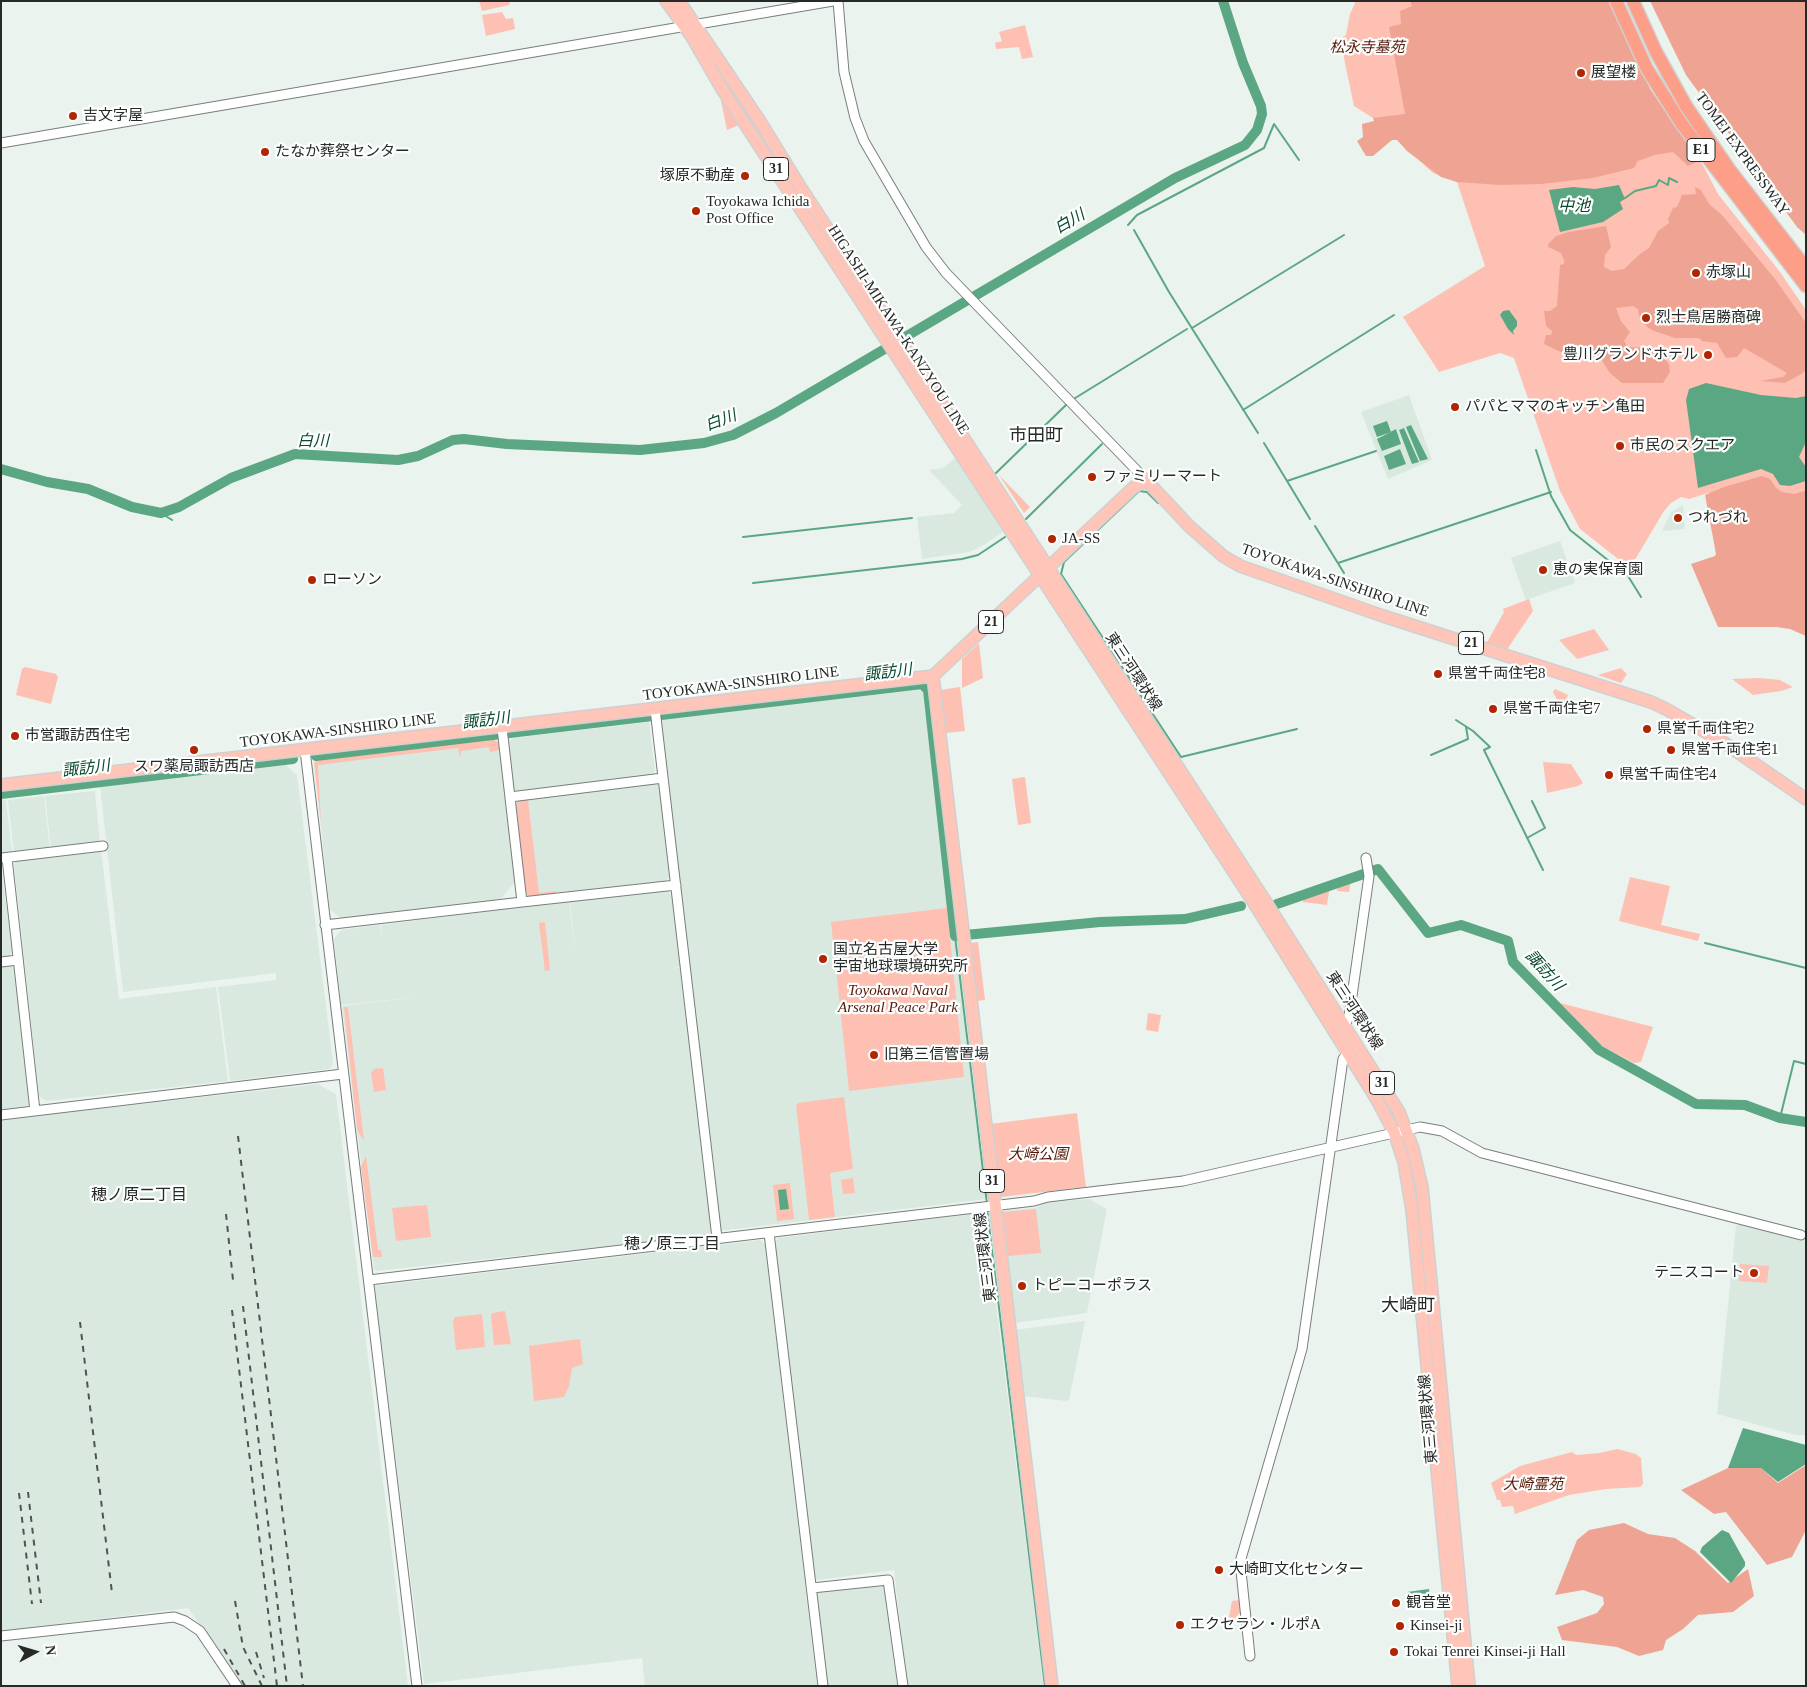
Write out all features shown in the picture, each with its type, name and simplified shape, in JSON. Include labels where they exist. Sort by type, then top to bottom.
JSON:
[{"type":"highway","name":"TOMEI EXPRESSWAY","points":[[1616,1],[1647,69],[1681,123],[1806,286]]},
{"type":"highway","name":"TOMEI EXPRESSWAY","points":[[1633,1],[1673,84],[1729,169],[1806,268]]},
{"type":"highway","points":[[1729,169],[1762,202],[1806,253]]},
{"type":"main road","name":"HIGASHI-MIKAWA-KANZYOU LINE","points":[[666,1],[900,350],[1044,571]]},
{"type":"main road","name":"HIGASHI-MIKAWA-KANZYOU LINE","points":[[679,1],[695,23],[890,335]]},
{"type":"main road","name":"21","points":[[933,676],[1134,488],[1146,480]]},
{"type":"main road","name":"TOYOKAWA-SINSHIRO LINE","points":[[1146,480],[1189,526],[1223,556],[1240,566],[1666,709],[1723,742],[1806,799]]},
{"type":"main road","name":"東三河環状線","points":[[1044,571],[1345,1025],[1390,1095],[1407,1129],[1419,1167],[1422,1188],[1469,1686]]},
{"type":"main road","name":"東三河環状線","points":[[1044,571],[1348,1052],[1394,1132],[1404,1162],[1412,1210],[1458,1686]]},
{"type":"main road","name":"TOYOKAWA-SINSHIRO LINE","points":[[1,785],[305,750],[502,733],[933,676]]},
{"type":"main road","name":"東三河環状線","points":[[933,676],[1052,1686]]},
{"type":"street","points":[[1,143],[695,23],[833,1]]},
{"type":"street","points":[[838,1],[846,80],[862,137],[926,247],[968,294],[1146,480]]},
{"type":"street","points":[[655,714],[716,1238]]},
{"type":"street","points":[[502,733],[522,902]]},
{"type":"street","points":[[305,750],[417,1686]]},
{"type":"street","points":[[510,797],[662,778]]},
{"type":"street","points":[[35,1110],[4,858],[103,846]]},
{"type":"street","points":[[1345,1025],[1349,1017],[1369,876],[1366,858]]},
{"type":"street","points":[[325,925],[676,885]]},
{"type":"street","points":[[1,962],[18,960]]},
{"type":"street","points":[[1250,1656],[1240,1562],[1302,1349],[1343,1059],[1348,1052]]},
{"type":"street","points":[[1,1115],[344,1074]]},
{"type":"street","points":[[369,1280],[995,1206],[1034,1201],[1048,1197],[1183,1181],[1407,1129],[1430,1127],[1455,1137],[1482,1153],[1802,1235]]},
{"type":"street","points":[[769,1233],[823,1686]]},
{"type":"street","points":[[812,1588],[888,1580],[903,1686]]},
{"type":"street","points":[[1,1636],[174,1617],[185,1621],[200,1631],[237,1686]]},
{"type":"shaded area","points":[[1410,1],[1614,1],[1650,89],[1699,161],[1688,166],[1673,152],[1655,155],[1638,161],[1634,168],[1593,178],[1541,184],[1500,185],[1457,182],[1441,177],[1407,151],[1397,140],[1392,140],[1373,156],[1366,156],[1357,141],[1363,137],[1362,124],[1374,121],[1373,118],[1405,114],[1389,27],[1401,24],[1400,11],[1412,6]]},
{"type":"shaded area","points":[[1650,1],[1806,1],[1806,235],[1797,227],[1686,75]]},
{"type":"shaded area","points":[[1695,187],[1701,190],[1710,205],[1722,215],[1775,279],[1806,323],[1806,369],[1803,373],[1785,383],[1760,381],[1783,377],[1787,373],[1744,348],[1737,357],[1726,358],[1717,343],[1702,341],[1699,338],[1675,338],[1654,331],[1647,327],[1639,315],[1638,309],[1633,306],[1616,308],[1621,321],[1630,332],[1624,341],[1628,347],[1657,350],[1669,364],[1670,372],[1663,383],[1622,383],[1610,373],[1601,359],[1571,357],[1544,344],[1546,335],[1551,335],[1552,331],[1546,326],[1544,311],[1550,311],[1557,306],[1560,265],[1564,264],[1561,253],[1548,247],[1548,244],[1556,236],[1606,226],[1611,247],[1605,255],[1604,267],[1612,271],[1624,269],[1649,248],[1658,231],[1669,223],[1668,219],[1673,208],[1677,207],[1682,195],[1696,194]]},
{"type":"shaded area","points":[[1409,395],[1432,460],[1388,479],[1361,412]]},
{"type":"shaded area","points":[[955,458],[1003,532],[984,545],[969,552],[922,559],[917,517],[954,513],[962,505],[929,470],[943,468]]},
{"type":"shaded area","points":[[1762,476],[1770,479],[1776,488],[1782,492],[1794,494],[1806,490],[1806,636],[1790,629],[1776,627],[1718,627],[1691,564],[1716,554],[1705,495],[1724,487]]},
{"type":"shaded area","points":[[1683,505],[1685,529],[1662,531],[1671,512]]},
{"type":"shaded area","name":"恵の実保育園","points":[[1560,541],[1575,583],[1526,600],[1511,558]]},
{"type":"shaded area","name":"国立名古屋大学 宇宙地球環境研究所","points":[[923,686],[927,691],[987,1199],[719,1231],[659,718]]},
{"type":"shaded area","points":[[649,722],[655,771],[652,775],[516,791],[513,789],[508,743],[512,738]]},
{"type":"shaded area","points":[[497,741],[500,744],[515,882],[500,900],[342,919],[330,910],[314,763]]},
{"type":"shaded area","points":[[286,765],[297,775],[333,1063],[330,1069],[230,1081],[218,987],[276,980],[276,973],[123,992],[100,787]]},
{"type":"shaded area","points":[[656,783],[662,787],[671,875],[665,882],[530,898],[525,892],[520,798]]},
{"type":"shaded area","points":[[95,791],[100,844],[51,849],[45,796]]},
{"type":"shaded area","points":[[44,796],[50,849],[14,853],[8,800]]},
{"type":"shaded area","points":[[6,800],[12,853],[1,854],[1,801]]},
{"type":"shaded area","points":[[101,849],[119,999],[216,987],[228,1081],[47,1101],[39,1096],[14,865],[19,858]]},
{"type":"shaded area","points":[[1,865],[13,952],[9,956],[1,957]]},
{"type":"shaded area","points":[[667,890],[673,897],[681,967],[666,969],[681,968],[713,1232],[710,1235],[376,1271],[374,1269],[342,1006],[415,997],[341,1005],[334,939],[341,930],[380,925],[382,937],[381,925],[569,901],[576,958],[570,901]]},
{"type":"shaded area","points":[[10,965],[16,969],[32,1101],[28,1106],[1,1110],[1,966]]},
{"type":"shaded area","points":[[318,1084],[336,1094],[408,1686],[242,1686],[188,1608],[1,1631],[1,1120]]},
{"type":"shaded area","points":[[1089,1199],[1107,1209],[1087,1313],[1015,1323],[999,1211],[1035,1208],[1049,1202]]},
{"type":"shaded area","points":[[981,1213],[985,1217],[1044,1686],[907,1686],[894,1570],[818,1580],[815,1577],[774,1243],[778,1238]]},
{"type":"shaded area","points":[[1738,1224],[1794,1238],[1806,1239],[1806,1435],[1796,1435],[1717,1414],[1736,1226]]},
{"type":"shaded area","points":[[760,1240],[765,1244],[817,1686],[645,1686],[642,1658],[424,1684],[374,1286]]},
{"type":"shaded area","points":[[1085,1321],[1069,1400],[1023,1396],[1013,1330]]},
{"type":"shaded area","points":[[1806,1465],[1806,1530],[1792,1557],[1767,1565],[1726,1512],[1714,1514],[1681,1490],[1728,1468],[1761,1468],[1778,1483]]},
{"type":"shaded area","points":[[1624,1523],[1648,1534],[1675,1538],[1695,1551],[1728,1583],[1748,1569],[1754,1596],[1733,1612],[1698,1615],[1683,1629],[1666,1640],[1663,1650],[1639,1656],[1617,1647],[1562,1640],[1557,1627],[1597,1613],[1604,1604],[1603,1597],[1583,1590],[1555,1595],[1577,1540],[1589,1530]]},
{"type":"shaded area","points":[[883,1584],[887,1587],[899,1686],[827,1686],[817,1595],[820,1591]]},
{"type":"green space","points":[[479,1],[509,1],[510,5],[482,11]]},
{"type":"green space","name":"松永寺墓苑","points":[[1356,1],[1614,1],[1650,89],[1704,167],[1718,194],[1780,272],[1806,310],[1806,490],[1794,494],[1708,493],[1689,499],[1681,497],[1671,503],[1664,511],[1636,558],[1629,564],[1622,562],[1580,529],[1560,491],[1514,358],[1500,353],[1439,372],[1403,317],[1485,266],[1457,182],[1433,173],[1373,118],[1354,106],[1340,39],[1346,35],[1350,14]]},
{"type":"green space","points":[[502,12],[506,19],[513,18],[515,29],[486,36],[482,15]]},
{"type":"green space","points":[[1025,25],[1033,57],[1022,59],[1019,47],[996,49],[995,43],[1002,41],[999,32]]},
{"type":"green space","points":[[702,37],[788,175],[784,177],[729,92],[712,63]]},
{"type":"green space","points":[[720,96],[739,125],[727,130]]},
{"type":"green space","points":[[999,475],[1030,507],[1024,513]]},
{"type":"green space","points":[[1529,599],[1533,611],[1506,651],[1486,644],[1504,612],[1503,609]]},
{"type":"green space","points":[[1594,629],[1609,650],[1577,659],[1559,640]]},
{"type":"green space","points":[[979,643],[983,678],[962,688],[962,659]]},
{"type":"green space","points":[[25,667],[56,674],[58,677],[51,704],[16,695],[22,669]]},
{"type":"green space","points":[[1621,668],[1627,674],[1621,683],[1598,675]]},
{"type":"green space","points":[[1760,678],[1780,680],[1793,687],[1781,691],[1753,695],[1732,679]]},
{"type":"green space","points":[[960,687],[965,731],[945,733],[940,690]]},
{"type":"green space","points":[[1555,689],[1568,695],[1562,709],[1553,692]]},
{"type":"green space","points":[[491,737],[500,744],[499,750],[490,752],[489,747],[461,751],[460,757],[458,748],[318,765],[321,823],[314,763],[318,758]]},
{"type":"green space","points":[[1543,762],[1571,764],[1583,783],[1578,786],[1547,793]]},
{"type":"green space","points":[[1025,777],[1031,823],[1018,825],[1012,779]]},
{"type":"green space","points":[[546,797],[528,800],[539,893],[557,891],[553,895],[530,898],[525,892],[516,804],[520,798]]},
{"type":"green space","points":[[1352,873],[1349,892],[1337,891],[1338,886],[1330,886],[1327,905],[1303,902],[1303,893]]},
{"type":"green space","points":[[1630,877],[1670,886],[1661,925],[1700,934],[1698,941],[1619,921]]},
{"type":"green space","name":"Toyokawa Naval Arsenal Peace Park","points":[[947,908],[964,1077],[849,1091],[831,922]]},
{"type":"green space","points":[[545,922],[550,970],[545,971],[539,923]]},
{"type":"green space","points":[[978,942],[985,1000],[976,1001],[969,943]]},
{"type":"green space","points":[[1560,1003],[1653,1027],[1641,1062],[1634,1063],[1602,1046]]},
{"type":"green space","points":[[344,1007],[348,1007],[364,1141],[357,1130]]},
{"type":"green space","points":[[1148,1013],[1161,1015],[1158,1032],[1146,1030]]},
{"type":"green space","points":[[383,1068],[386,1090],[374,1092],[371,1073],[374,1069]]},
{"type":"green space","points":[[844,1097],[853,1169],[830,1173],[835,1217],[809,1220],[796,1105],[798,1103]]},
{"type":"green space","name":"大崎公園","points":[[1077,1113],[1086,1187],[1001,1197],[997,1194],[990,1124]]},
{"type":"green space","points":[[366,1156],[378,1250],[381,1250],[382,1257],[373,1257],[361,1167]]},
{"type":"green space","points":[[853,1178],[855,1193],[843,1194],[841,1180]]},
{"type":"green space","points":[[790,1183],[794,1219],[777,1221],[773,1185]]},
{"type":"green space","points":[[427,1205],[431,1237],[396,1241],[392,1208]]},
{"type":"green space","points":[[1036,1209],[1041,1253],[1008,1256],[1003,1212]]},
{"type":"green space","name":"テニスコート","points":[[1740,1264],[1769,1266],[1767,1283],[1739,1281]]},
{"type":"green space","points":[[505,1311],[511,1344],[494,1345],[491,1315],[492,1313]]},
{"type":"green space","points":[[482,1314],[485,1347],[456,1350],[453,1321],[455,1317]]},
{"type":"green space","points":[[580,1339],[583,1364],[572,1368],[569,1386],[564,1397],[534,1401],[529,1346]]},
{"type":"green space","name":"大崎霊苑","points":[[1617,1449],[1636,1454],[1641,1458],[1643,1484],[1640,1487],[1606,1489],[1569,1495],[1515,1514],[1513,1506],[1502,1507],[1500,1500],[1497,1500],[1491,1483],[1520,1466],[1572,1452],[1576,1455]]},
{"type":"green space","points":[[1240,1600],[1241,1611],[1235,1619],[1229,1617],[1232,1601]]},
{"type":"water","name":"中池","points":[[1619,185],[1625,199],[1620,202],[1623,209],[1603,222],[1560,232],[1549,190],[1573,187],[1595,189]]},
{"type":"water","points":[[1509,310],[1517,321],[1517,326],[1513,331],[1514,335],[1500,315],[1503,311]]},
{"type":"water","points":[[1706,383],[1761,395],[1796,398],[1806,396],[1806,442],[1799,457],[1806,467],[1806,481],[1790,486],[1780,485],[1773,474],[1761,469],[1698,488],[1686,400],[1689,389]]},
{"type":"water","points":[[1387,421],[1391,432],[1377,437],[1373,426]]},
{"type":"water","points":[[1411,425],[1428,459],[1420,461],[1406,427]]},
{"type":"water","points":[[1404,428],[1419,462],[1412,464],[1399,430]]},
{"type":"water","points":[[1396,429],[1401,444],[1382,451],[1377,439]]},
{"type":"water","points":[[1400,449],[1406,464],[1389,470],[1384,456]]},
{"type":"water","points":[[786,1189],[789,1209],[780,1210],[778,1190]]},
{"type":"water","points":[[1743,1428],[1806,1445],[1806,1464],[1778,1482],[1761,1468],[1728,1468]]},
{"type":"water","points":[[1722,1530],[1729,1533],[1745,1562],[1745,1566],[1731,1583],[1700,1552],[1702,1547]]},
{"type":"water","points":[[1429,1589],[1430,1598],[1408,1600],[1407,1592]]},
{"type":"waterway","name":"白川","points":[[1,469],[47,482],[88,489],[132,507],[161,513],[179,507],[231,478],[295,454],[398,460],[418,456],[453,440],[464,439],[507,444],[640,450],[704,443],[733,435],[776,413],[1175,178],[1245,145],[1257,130],[1262,114],[1261,106],[1243,63],[1223,1]]},
{"type":"waterway","points":[[1128,225],[1137,215],[1264,148],[1274,124],[1299,160]]},
{"type":"waterway","points":[[1625,198],[1635,191],[1656,186],[1659,180],[1668,185],[1669,178],[1677,182]]},
{"type":"waterway","points":[[1134,230],[1169,292],[1258,433]]},
{"type":"waterway","points":[[1192,328],[1344,235]]},
{"type":"waterway","points":[[1243,410],[1394,315]]},
{"type":"waterway","points":[[1072,400],[1187,329]]},
{"type":"waterway","points":[[996,473],[1068,403]]},
{"type":"waterway","points":[[1264,443],[1310,519]]},
{"type":"waterway","points":[[1026,519],[1102,444]]},
{"type":"waterway","points":[[1536,450],[1551,496],[1570,530],[1628,576],[1641,597]]},
{"type":"waterway","points":[[1287,481],[1376,451]]},
{"type":"waterway","points":[[1158,503],[1147,492],[1139,491],[1064,562],[1061,574],[1181,757],[1297,729]]},
{"type":"waterway","points":[[1338,563],[1551,492]]},
{"type":"waterway","points":[[161,513],[172,520]]},
{"type":"waterway","points":[[743,537],[912,518]]},
{"type":"waterway","points":[[1315,526],[1344,573]]},
{"type":"waterway","points":[[753,583],[962,559],[978,555],[1005,537]]},
{"type":"waterway","name":"諏訪川","points":[[316,756],[922,684],[928,690],[955,936],[1100,922],[1185,919],[1241,906]]},
{"type":"waterway","points":[[1456,720],[1473,731],[1490,747],[1484,750],[1543,870]]},
{"type":"waterway","points":[[1431,755],[1468,739],[1466,727]]},
{"type":"waterway","name":"諏訪川","points":[[1,794],[293,759]]},
{"type":"waterway","points":[[1527,838],[1545,828],[1532,801]]},
{"type":"waterway","name":"諏訪川","points":[[1277,904],[1378,869],[1428,933],[1461,925],[1508,941],[1513,962],[1599,1050],[1696,1104],[1745,1105],[1780,1118],[1806,1122]]},
{"type":"waterway","points":[[955,936],[987,1204]]},
{"type":"waterway","points":[[1705,943],[1806,968]]},
{"type":"waterway","points":[[1780,1118],[1794,1061],[1806,1064]]},
{"type":"waterway","points":[[987,1209],[1045,1686]]},
{"type":"railway","points":[[238,1136],[303,1686]]},
{"type":"railway","points":[[226,1214],[233,1280]]},
{"type":"railway","points":[[243,1306],[287,1686]]},
{"type":"railway","points":[[232,1310],[277,1686]]},
{"type":"railway","points":[[80,1322],[112,1593]]},
{"type":"railway","points":[[28,1492],[41,1603]]},
{"type":"railway","points":[[19,1493],[32,1604]]},
{"type":"railway","points":[[235,1601],[243,1647],[262,1686]]},
{"type":"railway","points":[[224,1649],[245,1686]]},
{"type":"railway","points":[[256,1652],[264,1678]]},
{"type":"place","name":"展望楼","points":[[1581,73]]},
{"type":"place","name":"吉文字屋","points":[[73,116]]},
{"type":"place","name":"たなか葬祭センター","points":[[265,152]]},
{"type":"place","name":"塚原不動産","points":[[745,176]]},
{"type":"place","name":"Toyokawa Ichida Post Office","points":[[696,211]]},
{"type":"place","name":"赤塚山","points":[[1696,273]]},
{"type":"place","name":"烈士鳥居勝商碑","points":[[1646,318]]},
{"type":"place","name":"豊川グランドホテル","points":[[1708,355]]},
{"type":"place","name":"パパとママのキッチン亀田","points":[[1455,407]]},
{"type":"place","name":"市民のスクエア","points":[[1620,446]]},
{"type":"place","name":"ファミリーマート","points":[[1092,477]]},
{"type":"place","name":"つれづれ","points":[[1678,518]]},
{"type":"place","name":"JA-SS","points":[[1052,539]]},
{"type":"place","name":"恵の実保育園","points":[[1543,570]]},
{"type":"place","name":"ローソン","points":[[312,580]]},
{"type":"place","name":"県営千両住宅8","points":[[1438,674]]},
{"type":"place","name":"県営千両住宅7","points":[[1493,709]]},
{"type":"place","name":"県営千両住宅2","points":[[1647,729]]},
{"type":"place","name":"市営諏訪西住宅","points":[[15,736]]},
{"type":"place","name":"スワ薬局諏訪西店","points":[[194,750]]},
{"type":"place","name":"県営千両住宅1","points":[[1671,750]]},
{"type":"place","name":"県営千両住宅4","points":[[1609,775]]},
{"type":"place","name":"国立名古屋大学 宇宙地球環境研究所","points":[[823,959]]},
{"type":"place","name":"旧第三信管置場","points":[[874,1055]]},
{"type":"place","name":"テニスコート","points":[[1754,1273]]},
{"type":"place","name":"トピーコーポラス","points":[[1022,1286]]},
{"type":"place","name":"大崎町文化センター","points":[[1219,1570]]},
{"type":"place","name":"観音堂","points":[[1396,1603]]},
{"type":"place","name":"エクセラン・ルポA","points":[[1180,1625]]},
{"type":"place","name":"Kinsei-ji","points":[[1400,1626]]},
{"type":"place","name":"Tokai Tenrei Kinsei-ji Hall","points":[[1394,1652]]},
{"type":"district","name":"市田町","points":[[1036,436]]},
{"type":"district","name":"穂ノ原二丁目","points":[[139,1196]]},
{"type":"district","name":"穂ノ原三丁目","points":[[672,1245]]},
{"type":"district","name":"大崎町","points":[[1408,1306]]}]
